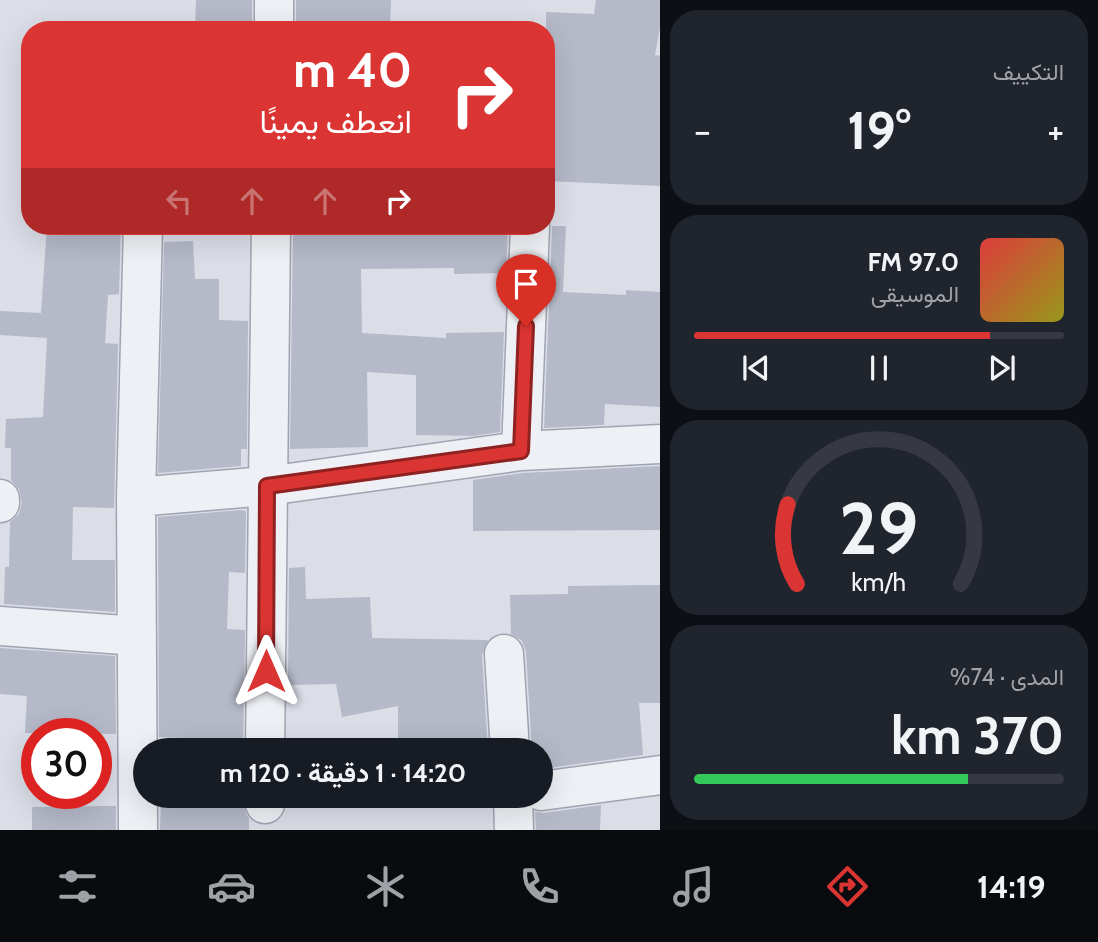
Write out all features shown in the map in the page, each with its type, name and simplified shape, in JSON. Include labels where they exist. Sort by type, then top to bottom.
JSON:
[{"type":"street","points":[[274,0],[274,21]]},
{"type":"street","points":[[138,830],[136,497],[143,235]]},
{"type":"street","points":[[265,738],[271,235]]},
{"type":"street","points":[[521,451],[530,235]]},
{"type":"street","points":[[136,497],[267,486],[521,451],[660,444]]},
{"type":"street","points":[[0,626],[137,636]]},
{"type":"street","points":[[504,653],[509,738]]},
{"type":"street","points":[[553,789],[660,775]]},
{"type":"street","points":[[513,808],[514,830]]},
{"type":"building","points":[[196,0],[252,0],[252,21],[195,21]]},
{"type":"building","points":[[296,0],[391,0],[390,21],[296,21]]},
{"type":"building","points":[[596,0],[660,0],[660,27],[655,55],[660,56],[660,186],[555,181],[555,21],[546,21],[546,12],[594,14]]},
{"type":"building","points":[[555,226],[566,226],[563,292],[626,295],[626,290],[660,292],[660,407],[605,404],[604,425],[544,428],[552,235],[555,235]]},
{"type":"building","points":[[46,235],[121,235],[119,294],[108,295],[105,343],[118,344],[114,508],[73,507],[72,560],[115,560],[115,612],[4,604],[5,567],[9,567],[10,522],[19,514],[22,503],[19,489],[11,480],[11,448],[5,448],[6,419],[43,417],[47,338],[0,335],[0,311],[41,313]]},
{"type":"building","points":[[293,235],[508,235],[506,273],[454,274],[454,268],[361,269],[362,333],[446,338],[446,333],[504,332],[500,432],[473,436],[416,435],[416,375],[367,372],[368,447],[290,449]]},
{"type":"building","points":[[193,241],[195,279],[219,279],[219,320],[248,321],[247,449],[241,449],[241,466],[158,473],[164,242]]},
{"type":"building","points":[[660,466],[660,530],[473,531],[473,480],[523,473]]},
{"type":"building","points":[[246,511],[245,573],[229,572],[227,629],[245,630],[243,738],[159,737],[158,517]]},
{"type":"building","points":[[305,567],[306,599],[370,597],[372,638],[488,640],[482,655],[487,738],[398,738],[398,706],[342,717],[336,684],[288,685],[289,568]]},
{"type":"building","points":[[660,585],[660,703],[639,703],[643,755],[553,767],[553,738],[531,738],[526,652],[522,641],[511,634],[510,595],[568,594],[568,586]]},
{"type":"building","points":[[0,648],[115,656],[116,734],[112,734],[112,718],[26,718],[27,696],[0,694]]},
{"type":"building","points":[[601,805],[600,830],[536,830],[535,812]]},
{"type":"building","points":[[112,806],[116,806],[116,830],[32,830],[32,809],[112,809]]},
{"type":"building","points":[[161,808],[245,808],[249,818],[249,830],[160,830]]},
{"type":"route","points":[[266,671],[267,486],[521,451],[526,326]]}]
